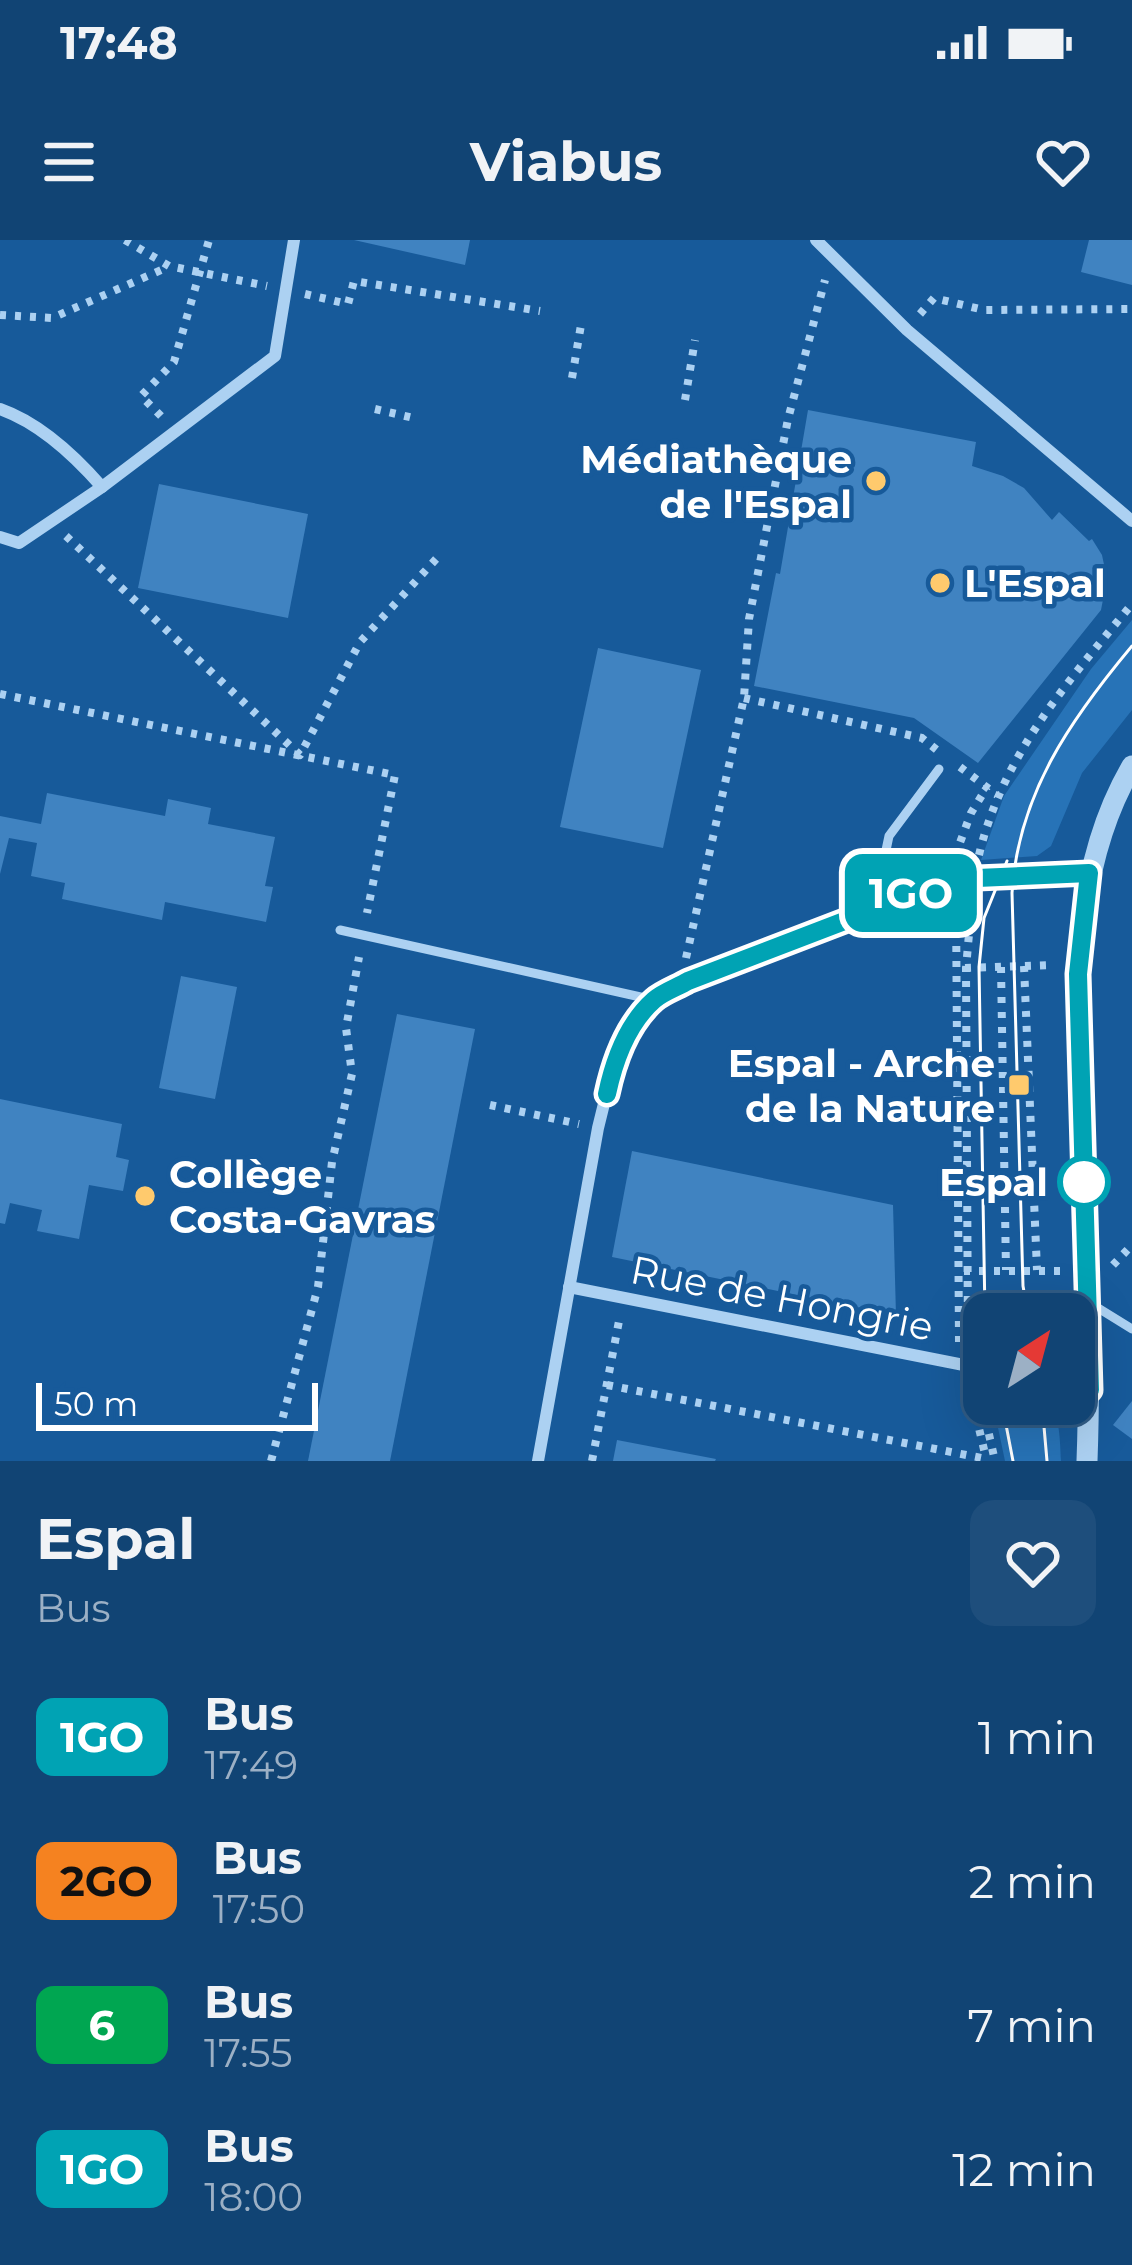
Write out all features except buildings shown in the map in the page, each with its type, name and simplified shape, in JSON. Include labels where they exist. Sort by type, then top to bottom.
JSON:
[{"type":"street","points":[[0,537],[19,543],[102,487],[275,356],[294,240]]},
{"type":"street","points":[[816,240],[907,330],[1132,521]]},
{"type":"street","points":[[0,410],[21,416],[80,461],[102,487]]},
{"type":"street","points":[[1088,1293],[1078,974],[1089,873],[1132,766]]},
{"type":"street","points":[[538,1461],[598,1128],[615,1059],[654,1000],[688,981],[954,879],[1089,873]]},
{"type":"street","name":"Rue de Hongrie","points":[[568,1287],[963,1365]]},
{"type":"street","points":[[1085,1425],[1087,1461]]},
{"type":"lane","points":[[874,907],[889,836],[939,769]]},
{"type":"lane","points":[[340,930],[654,1000]]},
{"type":"lane","points":[[1095,1306],[1132,1329]]},
{"type":"path","points":[[125,240],[169,266],[348,304],[353,281],[540,311]]},
{"type":"path","points":[[176,431],[141,395],[174,362],[209,240]]},
{"type":"path","points":[[688,981],[686,959],[744,698],[749,619],[788,419],[831,255]]},
{"type":"path","points":[[0,315],[52,318],[169,266]]},
{"type":"path","points":[[907,330],[934,298],[984,310],[1132,310]]},
{"type":"path","points":[[572,378],[582,319]]},
{"type":"path","points":[[685,400],[695,340]]},
{"type":"path","points":[[375,409],[418,419]]},
{"type":"path","points":[[51,521],[300,755]]},
{"type":"path","points":[[300,755],[361,642],[437,558]]},
{"type":"path","points":[[962,968],[974,877],[991,806],[1050,704],[1132,604]]},
{"type":"path","points":[[0,694],[395,775],[346,1028],[352,1074],[332,1162],[318,1287],[271,1461]]},
{"type":"path","points":[[744,698],[922,738],[997,795]]},
{"type":"path","points":[[963,1355],[959,1351],[962,968],[954,879],[955,857],[971,813],[987,787]]},
{"type":"path","points":[[1024,966],[1037,1270]]},
{"type":"path","points":[[962,968],[979,967]]},
{"type":"path","points":[[1000,967],[1006,1270]]},
{"type":"path","points":[[490,1105],[598,1128]]},
{"type":"path","points":[[963,1271],[1087,1272]]},
{"type":"path","points":[[592,1461],[623,1298]]},
{"type":"path","points":[[607,1384],[992,1460],[985,1425]]},
{"type":"shaded area","points":[[1132,620],[1132,710],[1082,773],[1051,846],[1037,856],[981,860],[1004,796],[1091,669]]},
{"type":"shaded area","points":[[997,1425],[1058,1425],[1061,1461],[1005,1461]]},
{"type":"tram line","points":[[1024,1293],[1012,893],[1016,857],[1051,760],[1088,701],[1132,646]]},
{"type":"tram line","points":[[985,1293],[979,967],[984,918],[1007,861]]},
{"type":"tram line","points":[[1006,1425],[1013,1461]]},
{"type":"tram line","points":[[1044,1425],[1047,1461]]},
{"type":"bus line","name":"1GO","points":[[607,1094],[615,1059],[634,1027],[654,1000],[688,981],[923,887],[974,877],[1089,873],[1078,974],[1087,1293]]},
{"type":"place","name":"Médiathèque de l'Espal","points":[[876,481]]},
{"type":"place","name":"L'Espal","points":[[940,583]]},
{"type":"place","name":"Espal - Arche de la Nature","points":[[1019,1085]]},
{"type":"place","name":"Espal","points":[[1084,1182]]},
{"type":"place","name":"Collège Costa-Gavras","points":[[145,1196]]}]
